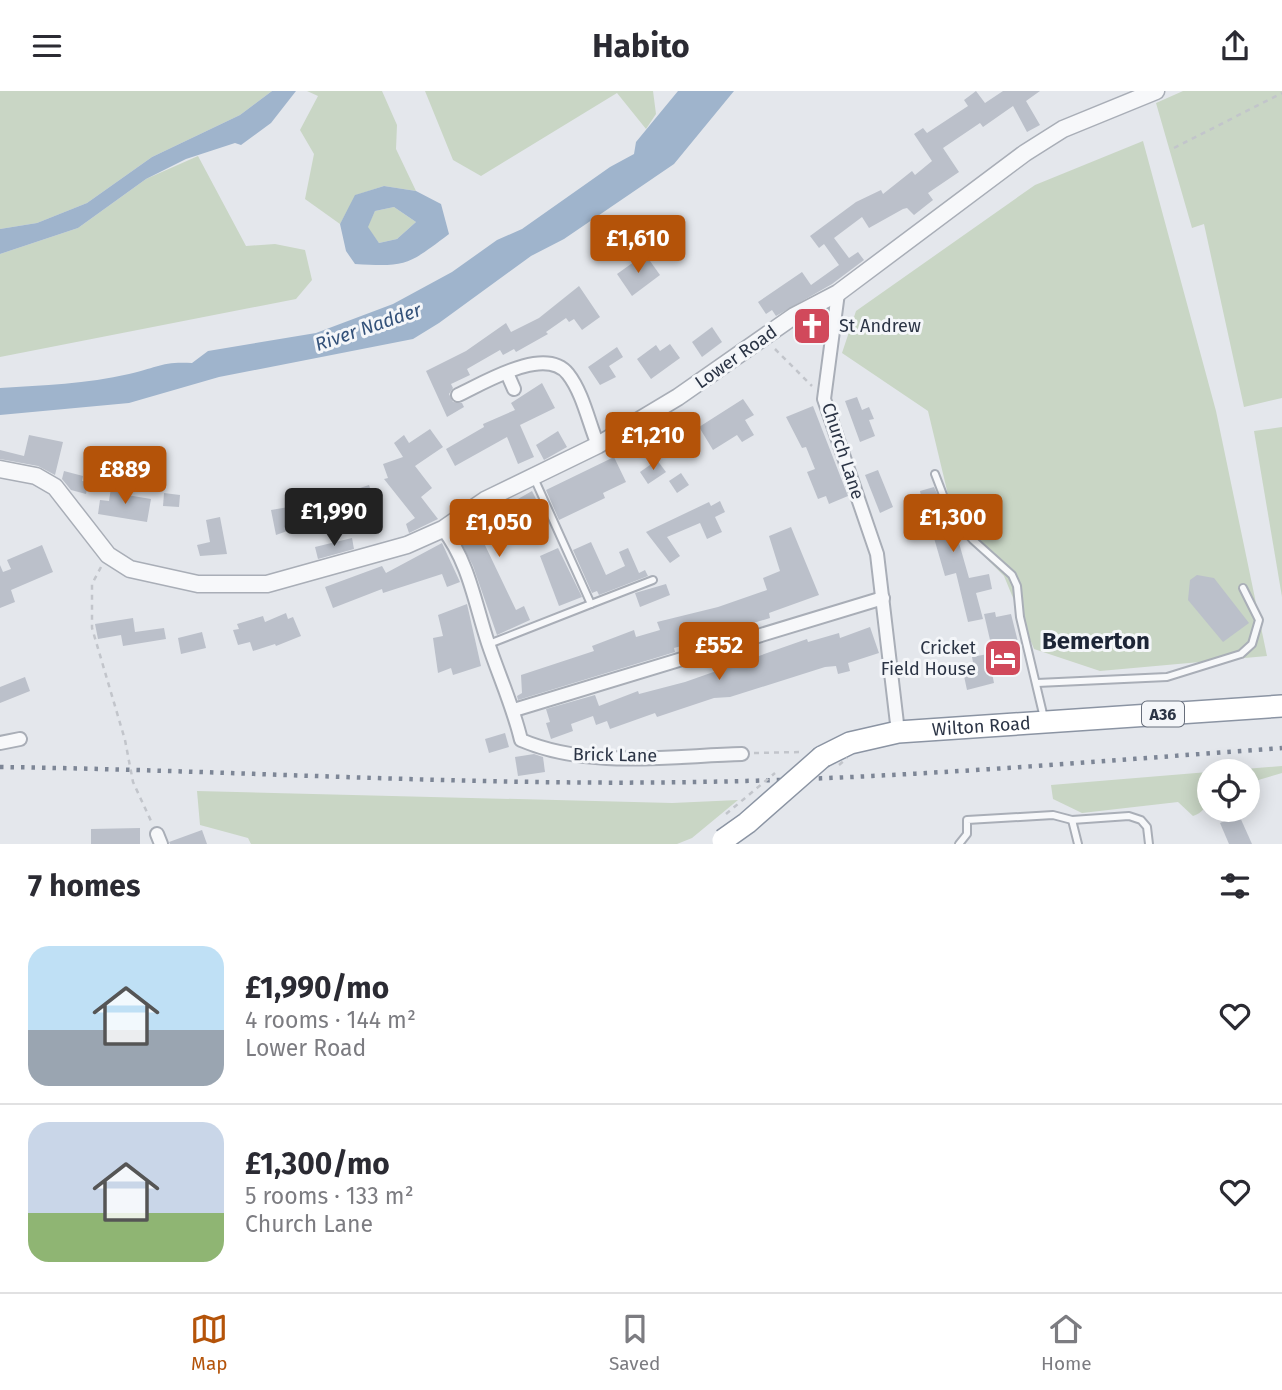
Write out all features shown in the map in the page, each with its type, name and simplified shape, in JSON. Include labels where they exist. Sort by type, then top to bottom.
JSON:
[{"type":"highway","name":"Wilton Road","points":[[719,842],[747,824],[822,757],[850,743],[898,733],[1282,706]]},
{"type":"street","name":"Lower Road","points":[[0,469],[36,476],[55,488],[108,555],[130,569],[198,584],[267,584],[407,545],[443,529],[485,500],[598,445],[815,303],[838,293],[1025,153],[1063,129],[1156,91]]},
{"type":"street","name":"Church Lane","points":[[838,293],[824,399],[877,554],[898,733]]},
{"type":"street","points":[[458,395],[537,362],[556,365],[567,373],[598,445]]},
{"type":"street","points":[[507,373],[514,389]]},
{"type":"street","points":[[443,529],[465,565],[489,644],[514,710],[883,598]]},
{"type":"street","name":"Brick Lane","points":[[514,710],[521,740],[546,751],[592,758],[742,754]]},
{"type":"street","points":[[0,743],[20,739]]},
{"type":"lane","points":[[935,474],[950,513],[973,540],[1012,575],[1017,586],[1020,617],[1045,723]]},
{"type":"lane","points":[[533,476],[591,604]]},
{"type":"lane","points":[[489,644],[653,580]]},
{"type":"lane","points":[[1037,683],[1167,677],[1241,655],[1252,644],[1259,620],[1244,588]]},
{"type":"lane","points":[[959,844],[967,834],[967,820],[1053,815],[1072,820],[1129,816],[1140,820],[1147,827],[1149,844]]},
{"type":"lane","points":[[1072,820],[1078,844]]},
{"type":"path","points":[[1174,148],[1282,93]]},
{"type":"path","points":[[765,338],[824,399]]},
{"type":"path","points":[[108,555],[92,584],[92,628],[125,740],[133,782],[159,839]]},
{"type":"path","points":[[742,754],[800,752]]},
{"type":"path","points":[[723,817],[779,769]]},
{"type":"green space","points":[[0,91],[272,91],[240,115],[152,157],[87,203],[37,223],[0,229]]},
{"type":"green space","points":[[307,91],[382,91],[397,125],[396,149],[416,191],[384,186],[356,195],[340,224],[305,199],[314,154],[300,130],[318,96]]},
{"type":"green space","points":[[425,91],[653,91],[656,114],[646,129],[617,93],[481,176],[453,160]]},
{"type":"green space","points":[[1183,91],[1282,91],[1282,398],[1244,407],[1204,224],[1192,228],[1156,103]]},
{"type":"green space","points":[[1143,141],[1216,411],[1267,656],[1100,671],[1034,649],[1004,576],[956,528],[928,411],[842,353],[856,311],[1035,185]]},
{"type":"green space","points":[[198,156],[246,246],[275,244],[305,250],[312,280],[296,299],[0,357],[0,254],[78,228],[146,179]]},
{"type":"green space","points":[[394,207],[416,222],[397,239],[379,243],[367,227],[375,211]]},
{"type":"green space","points":[[1282,427],[1282,597],[1254,431]]},
{"type":"green space","points":[[1282,766],[1282,773],[1260,779],[1260,768]]},
{"type":"green space","points":[[1197,773],[1197,814],[1193,816],[1178,802],[1082,813],[1053,799],[1051,785]]},
{"type":"green space","points":[[197,791],[672,803],[738,800],[692,838],[677,844],[251,844],[248,838],[200,825]]},
{"type":"water","points":[[272,91],[296,91],[271,123],[241,145],[235,143],[186,159],[146,179],[78,228],[0,254],[0,229],[37,223],[87,203],[152,157],[240,115]]},
{"type":"water","name":"River Nadder","points":[[678,91],[734,91],[674,164],[564,239],[531,256],[413,339],[219,377],[129,403],[0,415],[0,388],[97,380],[166,364],[192,363],[208,351],[316,333],[393,304],[452,272],[497,240],[522,229],[610,167],[634,154],[636,142]]},
{"type":"water","points":[[384,186],[416,191],[441,204],[449,234],[406,262],[386,265],[355,264],[346,251],[340,224],[355,195]],"holes":[[[394,207],[416,222],[397,239],[379,243],[368,227],[375,211]]]},
{"type":"building","points":[[976,91],[985,103],[1003,91],[1040,91],[1026,101],[1040,125],[1027,132],[1013,106],[983,127],[980,123],[943,148],[959,172],[928,193],[933,200],[914,215],[907,208],[903,209],[869,228],[862,217],[834,238],[849,258],[858,252],[864,260],[832,284],[776,316],[772,310],[766,314],[758,302],[802,272],[811,285],[839,265],[824,244],[819,248],[810,236],[856,202],[881,190],[883,194],[912,171],[915,175],[932,161],[914,134],[923,128],[927,133],[968,106],[964,100]]},
{"type":"building","points":[[645,254],[660,275],[632,296],[617,274]]},
{"type":"building","points":[[579,286],[600,317],[582,330],[574,319],[569,322],[566,318],[546,332],[548,334],[516,352],[514,349],[503,355],[500,350],[467,369],[470,375],[451,384],[453,388],[449,394],[453,402],[462,403],[464,407],[447,417],[426,371],[466,351],[506,323],[511,332],[539,318]]},
{"type":"building","name":"St Andrew","points":[[823,313],[825,323],[803,341],[794,329]]},
{"type":"building","points":[[712,327],[722,342],[702,357],[692,342]]},
{"type":"building","points":[[670,344],[680,358],[651,379],[637,359],[656,345],[660,351]]},
{"type":"building","points":[[617,347],[623,357],[609,366],[616,377],[600,385],[588,367]]},
{"type":"building","points":[[542,383],[555,408],[520,425],[534,457],[518,464],[507,437],[455,466],[446,449],[484,427],[483,424],[515,410],[511,403]]},
{"type":"building","points":[[857,397],[862,410],[869,407],[874,419],[869,420],[875,436],[860,442],[845,401]]},
{"type":"building","points":[[743,399],[754,415],[745,420],[754,435],[742,442],[737,435],[713,450],[699,427]]},
{"type":"building","points":[[813,406],[848,496],[829,504],[826,496],[818,499],[807,472],[815,469],[806,447],[802,448],[786,417]]},
{"type":"building","points":[[430,429],[443,447],[415,466],[432,488],[421,497],[438,519],[409,533],[406,524],[415,518],[384,479],[388,478],[383,464],[403,457],[394,443],[404,435],[409,443]]},
{"type":"building","points":[[558,431],[567,447],[544,460],[536,445]]},
{"type":"building","points":[[29,435],[63,442],[55,475],[38,466],[0,459],[0,450],[24,456]]},
{"type":"building","points":[[614,457],[626,482],[603,493],[605,498],[559,520],[546,490]]},
{"type":"building","points":[[657,460],[666,472],[648,484],[640,472]]},
{"type":"building","points":[[878,470],[893,507],[880,513],[865,475]]},
{"type":"building","points":[[64,471],[83,476],[82,481],[89,482],[86,494],[71,490],[62,479]]},
{"type":"building","points":[[681,473],[689,485],[677,493],[669,481]]},
{"type":"building","points":[[369,485],[374,500],[347,509],[342,494]]},
{"type":"building","points":[[934,487],[949,520],[955,544],[959,543],[969,578],[989,574],[992,589],[976,593],[983,619],[968,622],[956,573],[945,576],[934,538],[930,539],[920,491]]},
{"type":"building","points":[[111,488],[128,490],[127,495],[151,499],[147,522],[98,514],[100,500],[109,501]]},
{"type":"building","points":[[532,491],[546,519],[528,529],[522,519],[483,541],[516,610],[524,606],[530,620],[497,635],[473,566],[457,534]]},
{"type":"building","points":[[164,493],[180,495],[179,507],[163,506]]},
{"type":"building","points":[[720,501],[725,512],[715,517],[722,532],[707,539],[700,523],[667,537],[680,556],[670,563],[646,532],[709,502],[711,506]]},
{"type":"building","points":[[300,505],[301,510],[319,507],[321,519],[276,535],[271,510]]},
{"type":"building","points":[[220,517],[227,554],[200,556],[197,545],[210,542],[206,520]]},
{"type":"building","points":[[791,527],[819,595],[769,613],[770,618],[740,627],[741,630],[674,648],[675,652],[518,700],[517,696],[522,693],[521,675],[594,651],[592,646],[634,630],[636,637],[660,630],[657,622],[718,607],[767,590],[763,578],[780,571],[769,536]]},
{"type":"building","points":[[352,538],[354,549],[318,559],[315,547]]},
{"type":"building","points":[[591,542],[606,575],[625,566],[619,552],[628,548],[639,573],[645,570],[648,576],[599,595],[597,591],[592,593],[573,550]]},
{"type":"building","points":[[442,543],[460,582],[447,587],[442,574],[383,593],[382,589],[333,608],[325,587],[382,566],[386,573]]},
{"type":"building","points":[[42,545],[53,572],[11,590],[15,602],[0,608],[0,565],[3,572],[11,569],[7,560]]},
{"type":"building","points":[[558,548],[582,597],[559,606],[540,556]]},
{"type":"building","points":[[1197,575],[1214,578],[1249,623],[1223,642],[1188,600],[1190,580]]},
{"type":"building","points":[[666,584],[670,595],[640,607],[635,593]]},
{"type":"building","points":[[467,604],[481,666],[453,675],[451,668],[438,673],[433,638],[443,636],[438,615]]},
{"type":"building","points":[[995,612],[996,617],[1011,614],[1020,650],[1012,652],[1016,667],[992,673],[994,683],[967,690],[964,676],[975,673],[972,657],[993,653],[984,614]]},
{"type":"building","points":[[286,613],[288,619],[293,617],[301,636],[253,651],[250,642],[238,645],[233,630],[239,629],[237,624],[263,616],[265,622]]},
{"type":"building","points":[[133,618],[135,632],[164,628],[166,639],[123,646],[121,635],[98,639],[95,624]]},
{"type":"building","points":[[870,627],[879,653],[848,663],[850,671],[838,674],[836,666],[825,667],[657,717],[655,713],[610,729],[607,721],[596,725],[593,716],[571,724],[573,731],[551,739],[546,723],[550,722],[546,709],[595,695],[599,706],[638,691],[639,694],[685,682],[807,639],[808,642],[839,633],[840,638]]},
{"type":"building","points":[[202,632],[206,648],[181,654],[178,638]]},
{"type":"building","points":[[25,677],[30,691],[0,703],[0,687]]},
{"type":"building","points":[[505,733],[509,747],[489,753],[485,739]]},
{"type":"building","points":[[534,754],[543,757],[545,772],[518,776],[515,757]]},
{"type":"building","points":[[1242,822],[1252,844],[1229,844],[1220,823]]},
{"type":"building","points":[[140,828],[140,844],[91,844],[91,829]]},
{"type":"building","points":[[202,830],[207,844],[169,842]]},
{"type":"railway","points":[[0,767],[522,782],[696,782],[916,774],[1282,748]]},
{"type":"place","name":"St Andrew","points":[[812,326]]},
{"type":"place","name":"Cricket Field House","points":[[1003,658]]},
{"type":"district","name":"Bemerton","points":[[1096,641]]}]
